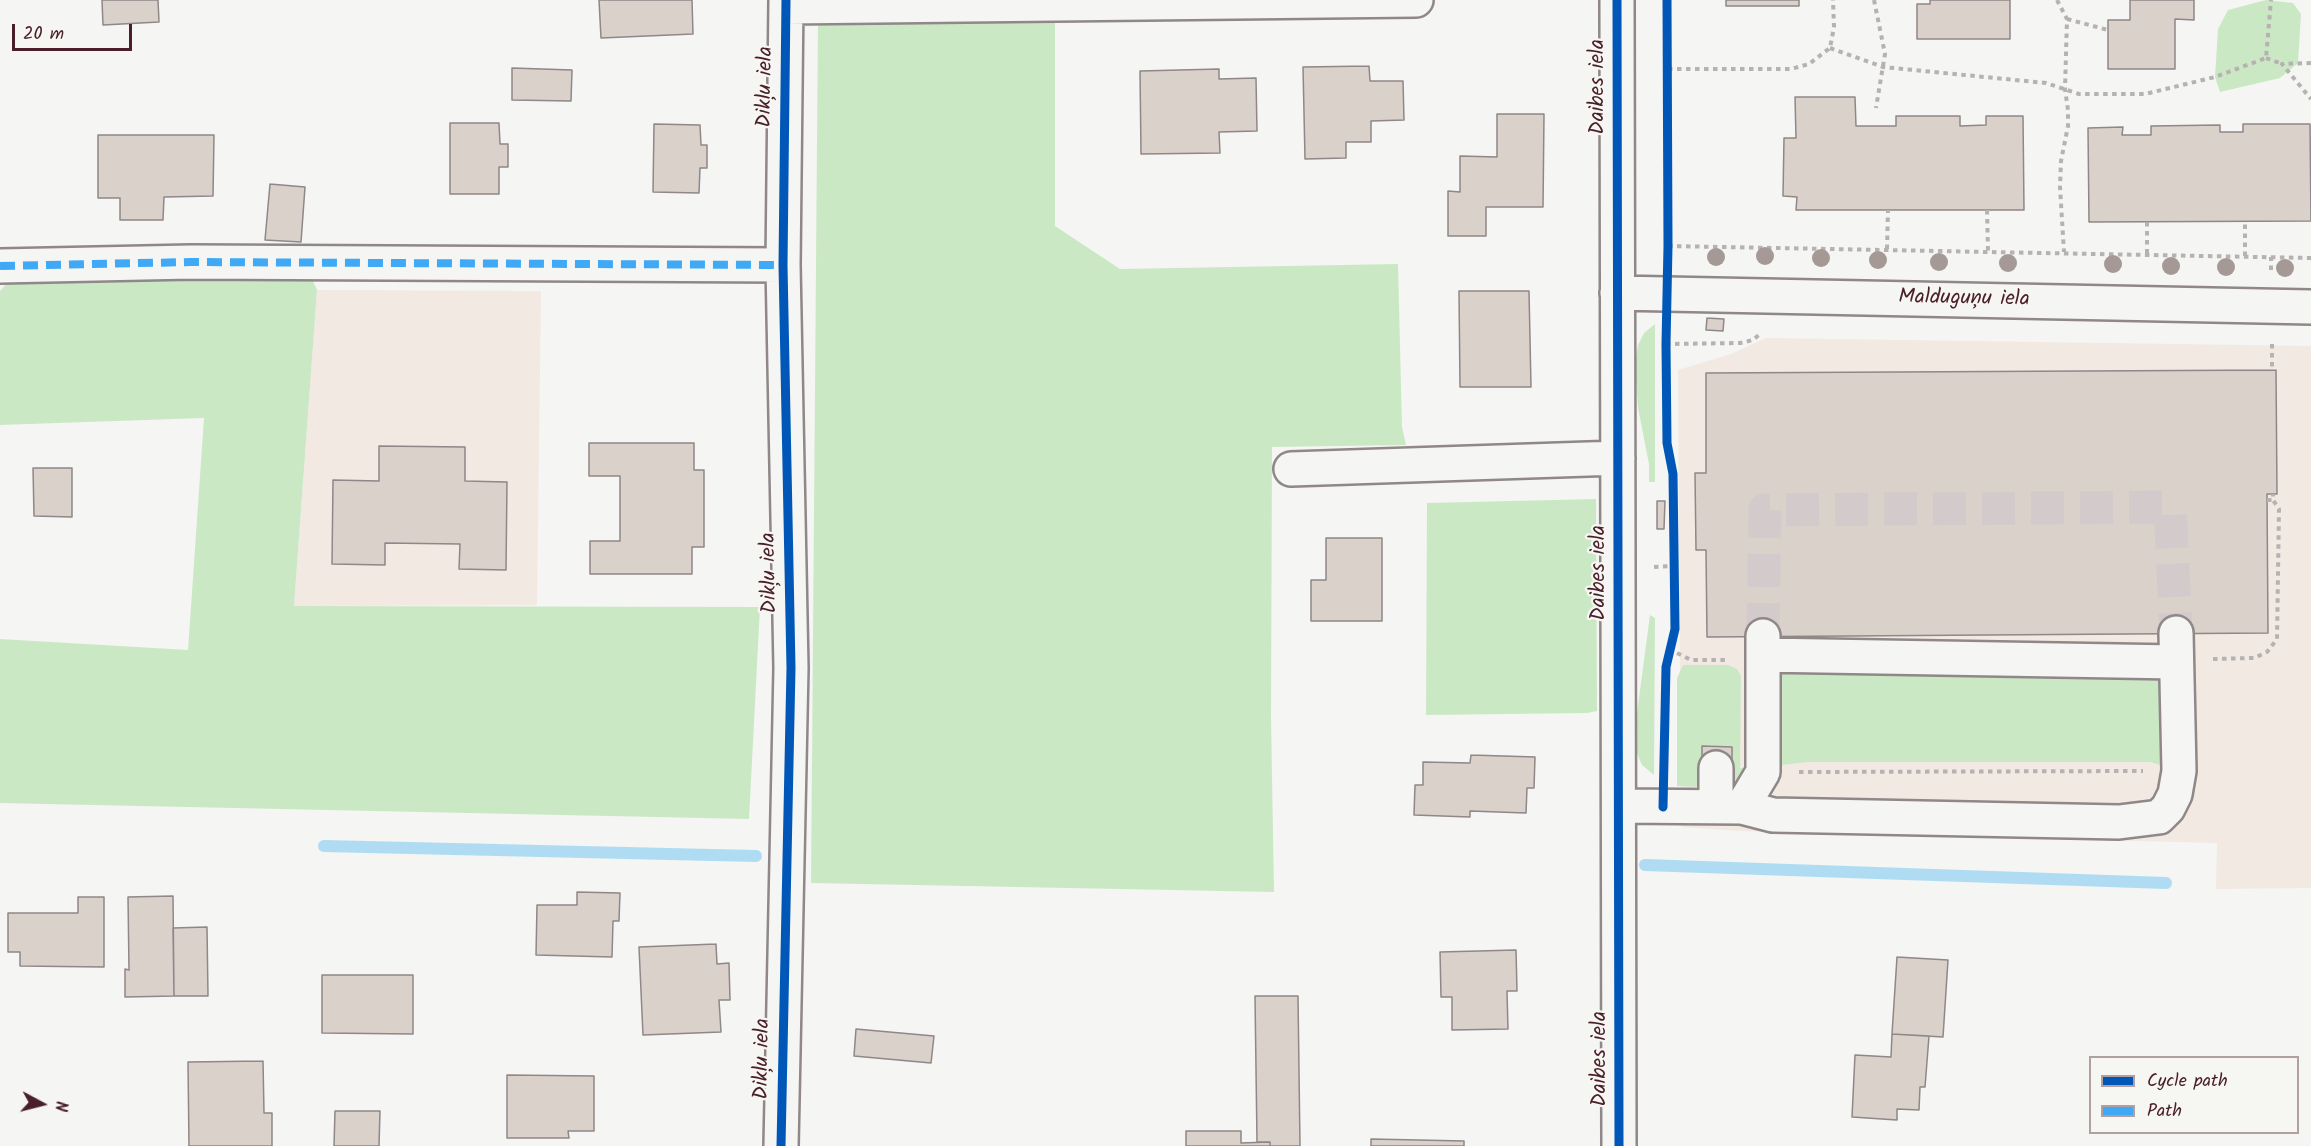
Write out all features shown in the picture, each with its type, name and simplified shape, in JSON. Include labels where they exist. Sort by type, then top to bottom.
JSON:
[{"type":"street","points":[[786,4],[1416,0]]},
{"type":"street","name":"Daibes iela","points":[[1617,0],[1619,1146]]},
{"type":"street","name":"Dikļu iela","points":[[781,1146],[791,668],[783,265],[786,4]]},
{"type":"street","points":[[0,266],[191,262],[783,265]]},
{"type":"street","name":"Malduguņu iela","points":[[1617,293],[2311,308]]},
{"type":"street","points":[[1291,469],[1618,458]]},
{"type":"street","points":[[1620,806],[1729,807],[1773,815],[2142,821],[2159,817],[2168,808],[2175,795],[2179,771],[2186,652],[1763,646],[1763,772],[1729,807]]},
{"type":"street","points":[[1716,768],[1729,807]]},
{"type":"path","points":[[1668,69],[1791,69],[1809,64],[1830,48],[1834,27],[1833,0]]},
{"type":"path","points":[[1874,0],[1885,54],[1876,108]]},
{"type":"path","points":[[2057,0],[2067,19],[2065,89],[2068,126],[2061,161],[2060,187],[2064,252]]},
{"type":"path","points":[[2266,58],[2271,0]]},
{"type":"path","points":[[2067,19],[2108,30]]},
{"type":"path","points":[[1830,48],[1883,67],[2046,83],[2079,94],[2145,94],[2215,77],[2266,58],[2282,64],[2311,63]]},
{"type":"path","points":[[1668,57],[1668,81]]},
{"type":"path","points":[[2282,64],[2311,99]]},
{"type":"path","points":[[1887,249],[1888,210]]},
{"type":"path","points":[[1987,210],[1988,251]]},
{"type":"path","points":[[2147,222],[2147,254]]},
{"type":"path","points":[[2245,222],[2245,256]]},
{"type":"path","points":[[1666,355],[1668,234]]},
{"type":"path","points":[[1668,246],[2311,258]]},
{"type":"path","points":[[2272,337],[2272,370]]},
{"type":"path","points":[[2186,652],[2254,658],[2267,652],[2277,639],[2279,509],[2273,500],[2273,494]]},
{"type":"path","points":[[2267,501],[2273,500]]},
{"type":"path","points":[[1674,555],[1674,577]]},
{"type":"path","points":[[1654,567],[1674,566]]},
{"type":"path","points":[[1667,658],[1672,639]]},
{"type":"path","points":[[1763,772],[2179,771]]},
{"type":"shaded area","points":[[317,290],[541,291],[537,605],[294,606]]},
{"type":"shaded area","points":[[1766,338],[2311,346],[2311,888],[2216,889],[2217,843],[1739,831],[1681,827],[1678,370],[1731,354]]},
{"type":"green space","points":[[2266,0],[2293,3],[2301,14],[2298,63],[2280,78],[2220,92],[2215,77],[2218,29],[2228,10]]},
{"type":"green space","points":[[1055,12],[1055,226],[1120,269],[1398,264],[1402,427],[1406,445],[1272,447],[1271,717],[1274,892],[811,883],[818,17]]},
{"type":"green space","points":[[312,279],[317,290],[294,606],[760,607],[749,819],[0,803],[0,639],[188,650],[204,418],[0,425],[0,291],[9,281]]},
{"type":"green space","points":[[1655,324],[1655,482],[1649,482],[1649,464],[1638,408],[1635,364],[1638,345],[1644,333]]},
{"type":"green space","points":[[1596,499],[1597,711],[1426,715],[1427,503]]},
{"type":"green space","points":[[1650,615],[1655,618],[1654,775],[1642,765],[1636,751],[1635,728]]},
{"type":"green space","points":[[1683,665],[1728,665],[1737,669],[1741,676],[1740,768],[1747,768],[1746,773],[1731,784],[1732,747],[1703,746],[1703,787],[1677,786],[1677,678]]},
{"type":"green space","points":[[2143,665],[2166,680],[2168,767],[2150,762],[1807,762],[1773,766],[1776,680],[1782,672],[1792,667]]},
{"type":"building","points":[[102,0],[158,0],[159,22],[103,25]]},
{"type":"building","points":[[599,0],[692,0],[693,34],[601,38]]},
{"type":"building","points":[[1726,0],[1799,0],[1799,6],[1726,6]]},
{"type":"building","points":[[1930,0],[2010,0],[2010,39],[1917,39],[1917,4],[1930,4]]},
{"type":"building","points":[[2130,0],[2194,0],[2194,20],[2175,19],[2175,69],[2108,69],[2108,20],[2130,20]]},
{"type":"building","points":[[1369,66],[1370,81],[1403,81],[1404,120],[1371,121],[1371,142],[1346,142],[1346,158],[1305,159],[1303,67]]},
{"type":"building","points":[[512,68],[572,70],[571,101],[512,100]]},
{"type":"building","points":[[1219,69],[1219,79],[1256,78],[1257,131],[1219,132],[1220,153],[1141,154],[1140,71]]},
{"type":"building","points":[[1795,97],[1855,97],[1856,126],[1896,126],[1896,116],[1960,116],[1960,126],[1986,125],[1986,116],[2023,116],[2024,210],[1796,210],[1797,197],[1783,196],[1784,138],[1796,138]]},
{"type":"building","points":[[1497,114],[1544,114],[1543,207],[1486,207],[1486,236],[1448,236],[1448,191],[1460,192],[1460,156],[1497,157]]},
{"type":"building","points":[[450,123],[499,123],[500,144],[508,144],[508,167],[499,167],[499,194],[450,194]]},
{"type":"building","points":[[654,124],[700,125],[701,145],[707,145],[707,168],[700,168],[699,193],[653,192]]},
{"type":"building","points":[[2243,124],[2310,124],[2311,221],[2089,222],[2088,128],[2123,127],[2122,135],[2151,135],[2151,126],[2220,125],[2220,132],[2243,132]]},
{"type":"building","points":[[98,135],[214,135],[213,196],[164,197],[163,220],[120,220],[120,198],[98,198]]},
{"type":"building","points":[[270,184],[305,187],[301,242],[265,240]]},
{"type":"building","points":[[1459,291],[1529,291],[1531,387],[1460,387]]},
{"type":"building","points":[[1707,318],[1724,319],[1723,331],[1706,330]]},
{"type":"building","points":[[2276,370],[2277,494],[2267,494],[2268,633],[1707,637],[1706,550],[1696,550],[1695,473],[1706,473],[1706,373]]},
{"type":"building","points":[[589,443],[694,443],[694,470],[704,470],[704,547],[692,547],[692,574],[590,574],[590,541],[620,541],[620,476],[589,476]]},
{"type":"building","points":[[379,446],[465,447],[465,481],[507,482],[506,570],[459,569],[460,544],[385,543],[385,565],[332,564],[333,480],[379,481]]},
{"type":"building","points":[[33,468],[72,468],[72,517],[34,516]]},
{"type":"building","points":[[1657,501],[1665,501],[1664,529],[1657,529]]},
{"type":"building","points":[[1326,538],[1382,538],[1382,621],[1311,621],[1311,580],[1326,580]]},
{"type":"building","points":[[1702,746],[1732,747],[1732,764],[1702,763]]},
{"type":"building","points":[[1471,755],[1535,757],[1534,788],[1527,788],[1526,813],[1470,811],[1470,817],[1414,815],[1415,785],[1423,785],[1423,762],[1470,763]]},
{"type":"building","points":[[577,892],[620,893],[619,921],[613,921],[612,957],[536,955],[537,905],[577,905]]},
{"type":"building","points":[[173,896],[174,996],[125,997],[125,969],[129,970],[128,897]]},
{"type":"building","points":[[78,897],[104,897],[104,967],[20,966],[20,952],[8,952],[8,913],[78,913]]},
{"type":"building","points":[[207,927],[208,996],[174,996],[173,928]]},
{"type":"building","points":[[716,944],[717,964],[729,963],[730,1000],[719,1000],[721,1032],[643,1035],[639,947]]},
{"type":"building","points":[[1516,950],[1517,991],[1507,991],[1508,1029],[1452,1030],[1452,997],[1441,997],[1440,952]]},
{"type":"building","points":[[1897,957],[1948,960],[1943,1037],[1892,1034]]},
{"type":"building","points":[[322,975],[413,975],[413,1034],[322,1033]]},
{"type":"building","points":[[1255,996],[1298,996],[1300,1146],[1270,1146],[1270,1142],[1257,1142]]},
{"type":"building","points":[[856,1029],[934,1036],[931,1063],[854,1056]]},
{"type":"building","points":[[1892,1034],[1929,1036],[1925,1087],[1920,1087],[1919,1110],[1897,1109],[1897,1120],[1852,1117],[1855,1055],[1891,1057]]},
{"type":"building","points":[[263,1061],[264,1113],[272,1113],[272,1146],[189,1146],[188,1062]]},
{"type":"building","points":[[507,1075],[594,1076],[594,1131],[568,1131],[569,1138],[507,1138]]},
{"type":"building","points":[[335,1111],[380,1111],[379,1146],[334,1146]]},
{"type":"building","points":[[1186,1131],[1241,1131],[1241,1143],[1270,1142],[1270,1146],[1186,1146]]},
{"type":"building","points":[[1371,1139],[1464,1141],[1464,1146],[1371,1146]]},
{"type":"waterway","points":[[324,846],[756,856]]},
{"type":"waterway","points":[[1645,865],[2166,883]]},
{"type":"tunnel","points":[[1763,636],[1765,510],[2170,507],[2176,633]]},
{"type":"marked path","points":[[0,266],[191,262],[783,265]]},
{"type":"cycle path","points":[[781,1146],[791,668],[783,265],[786,0]]},
{"type":"cycle path","points":[[1617,0],[1619,1146]]},
{"type":"cycle path","points":[[1663,807],[1666,667],[1675,629],[1673,474],[1667,443],[1667,0]]}]
